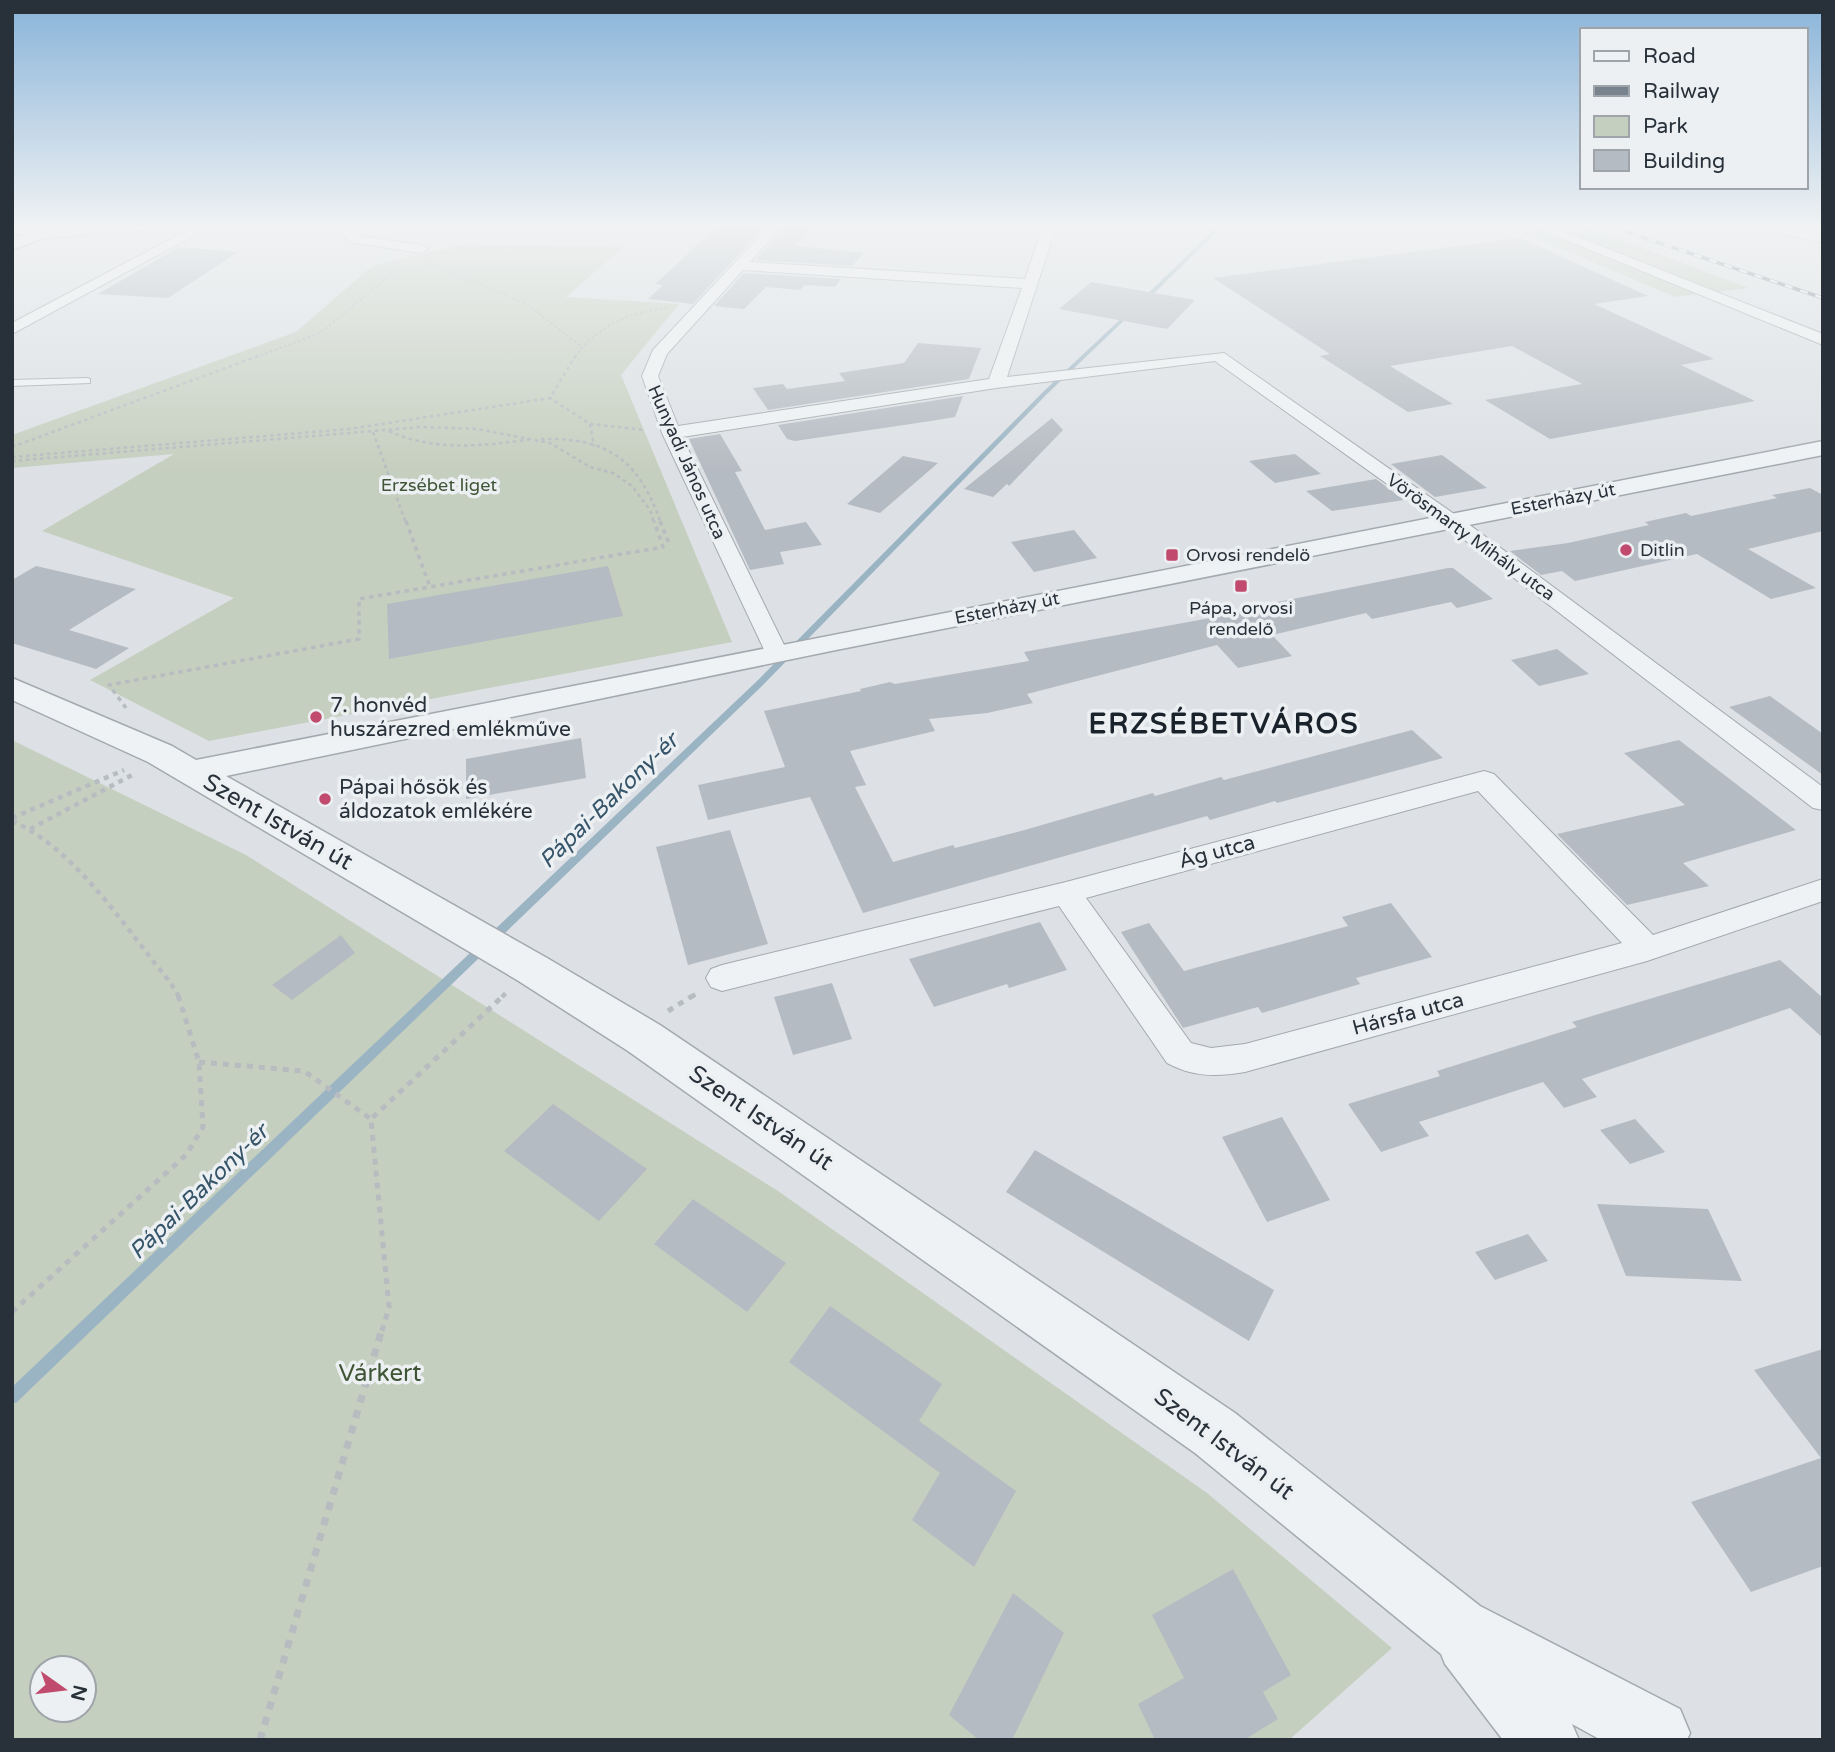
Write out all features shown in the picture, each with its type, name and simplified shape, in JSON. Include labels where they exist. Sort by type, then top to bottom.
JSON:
[{"type":"street","points":[[12,329],[56,306]]},
{"type":"street","name":"Hunyadi János utca","points":[[700,306],[659,353],[651,368],[652,387],[671,433],[777,653]]},
{"type":"street","points":[[996,383],[1021,306]]},
{"type":"street","points":[[1737,306],[1823,340]]},
{"type":"street","name":"Vörösmarty Mihály utca","points":[[671,433],[996,383],[1219,356],[1451,521],[1823,802]]},
{"type":"street","points":[[1002,361],[1048,376]]},
{"type":"street","name":"Esterházy út","points":[[172,761],[777,653],[1823,447]]},
{"type":"street","name":"Szent István út","points":[[12,688],[172,761],[522,963],[644,1038],[1215,1433],[1458,1628],[1653,1738]]},
{"type":"street","name":"Ág utca","points":[[722,978],[1066,893],[1483,780],[1647,949]]},
{"type":"street","name":"Hársfa utca","points":[[1066,893],[1179,1053],[1195,1062],[1214,1063],[1245,1058],[1647,949],[1823,890]]},
{"type":"street","name":"Szent István út","points":[[1458,1628],[1545,1740]]},
{"type":"lane","points":[[12,383],[87,381]]},
{"type":"path","points":[[12,447],[320,333],[353,306]]},
{"type":"path","points":[[529,306],[582,347]]},
{"type":"path","points":[[550,398],[582,347],[598,330],[621,315],[683,306]]},
{"type":"path","points":[[12,459],[372,430],[452,418],[550,398],[590,424],[626,427]]},
{"type":"path","points":[[590,424],[594,446]]},
{"type":"path","points":[[172,761],[109,685],[359,639],[359,599],[663,547],[650,510],[632,486],[613,473],[590,467],[550,443],[491,430],[440,426],[372,430]]},
{"type":"path","points":[[372,430],[430,587]]},
{"type":"path","points":[[387,430],[405,439],[436,444],[558,437],[594,446],[640,476],[670,546]]},
{"type":"path","points":[[12,820],[172,761]]},
{"type":"path","points":[[30,829],[172,761]]},
{"type":"path","points":[[12,820],[30,829],[60,853],[113,910],[178,994],[199,1062],[203,1127],[186,1155],[12,1312]]},
{"type":"path","points":[[371,1119],[522,963]]},
{"type":"path","points":[[199,1062],[304,1071],[371,1119],[389,1307],[260,1740]]},
{"type":"green space","name":"Erzsébet liget","points":[[326,306],[678,306],[621,375],[732,642],[209,741],[90,680],[234,598],[42,531],[174,454],[12,468],[12,435],[296,332]]},
{"type":"green space","name":"Várkert","points":[[12,740],[246,855],[778,1191],[1207,1493],[1392,1648],[1289,1740],[12,1740]]},
{"type":"building","points":[[714,306],[747,306],[744,309]]},
{"type":"building","points":[[1063,306],[1189,306],[1167,329],[1059,309]]},
{"type":"building","points":[[1256,306],[1598,306],[1714,359],[1681,365],[1755,401],[1550,439],[1485,400],[1582,384],[1512,346],[1390,366],[1453,404],[1408,412],[1320,356],[1330,354]]},
{"type":"building","points":[[918,343],[981,348],[969,379],[768,410],[753,388],[783,384],[787,389],[845,381],[839,373],[904,363]]},
{"type":"building","points":[[963,396],[955,417],[931,421],[795,441],[787,439],[778,425]]},
{"type":"building","points":[[1052,418],[1063,430],[1009,486],[1007,484],[993,497],[964,489]]},
{"type":"building","points":[[720,434],[742,471],[735,472],[765,530],[806,522],[822,545],[780,552],[784,564],[750,570],[689,439]]},
{"type":"building","points":[[1295,454],[1321,474],[1275,483],[1249,461]]},
{"type":"building","points":[[1442,455],[1487,488],[1435,497],[1391,464]]},
{"type":"building","points":[[903,456],[938,463],[880,513],[847,504]]},
{"type":"building","points":[[1376,479],[1404,500],[1332,511],[1306,491]]},
{"type":"building","points":[[1810,488],[1823,495],[1823,531],[1748,549],[1816,588],[1771,599],[1697,554],[1575,581],[1562,571],[1541,575],[1510,551],[1568,543],[1649,525],[1645,522],[1686,513],[1691,516],[1777,498],[1772,495]]},
{"type":"building","points":[[1074,530],[1097,558],[1034,572],[1011,542]]},
{"type":"building","points":[[36,566],[136,589],[69,630],[129,648],[96,669],[12,643],[12,580]]},
{"type":"building","points":[[608,566],[623,616],[389,659],[387,604]]},
{"type":"building","points":[[1453,568],[1493,599],[1457,608],[1451,602],[1372,619],[1366,613],[1272,635],[1292,656],[1238,668],[1217,645],[1027,694],[1033,703],[987,713],[929,719],[935,731],[850,751],[866,785],[855,787],[893,862],[953,845],[955,848],[1021,831],[1153,793],[1155,796],[1221,777],[1224,780],[1412,730],[1443,758],[1210,820],[1207,816],[863,913],[810,797],[708,820],[698,785],[785,767],[764,711],[861,691],[860,689],[890,682],[895,684],[1029,661],[1024,652],[1265,608],[1262,605]]},
{"type":"building","points":[[1557,649],[1589,674],[1539,686],[1511,660]]},
{"type":"building","points":[[1770,696],[1823,734],[1823,775],[1729,707]]},
{"type":"building","points":[[581,738],[586,778],[466,799],[466,759]]},
{"type":"building","points":[[1679,740],[1796,830],[1683,863],[1709,886],[1627,905],[1557,834],[1685,805],[1624,753]]},
{"type":"building","points":[[730,830],[768,944],[688,965],[656,847]]},
{"type":"building","points":[[1391,903],[1432,957],[1356,978],[1360,984],[1262,1013],[1258,1007],[1183,1028],[1121,932],[1149,923],[1184,971],[1348,926],[1342,917]]},
{"type":"building","points":[[1040,922],[1067,970],[1009,988],[1007,984],[934,1007],[909,959]]},
{"type":"building","points":[[341,935],[355,953],[292,1000],[272,985]]},
{"type":"building","points":[[1780,960],[1823,998],[1823,1038],[1790,1008],[1582,1079],[1597,1097],[1564,1108],[1543,1082],[1419,1122],[1429,1136],[1381,1152],[1348,1104],[1440,1076],[1437,1071],[1577,1027],[1572,1022]]},
{"type":"building","points":[[832,983],[852,1039],[793,1055],[774,997]]},
{"type":"building","points":[[553,1104],[647,1169],[599,1221],[504,1151]]},
{"type":"building","points":[[1282,1117],[1330,1200],[1267,1222],[1222,1137]]},
{"type":"building","points":[[1635,1119],[1665,1152],[1630,1164],[1600,1130]]},
{"type":"building","points":[[1035,1150],[1274,1290],[1249,1341],[1006,1192]]},
{"type":"building","points":[[693,1199],[786,1263],[747,1312],[654,1244]]},
{"type":"building","points":[[1597,1204],[1708,1209],[1742,1281],[1626,1276]]},
{"type":"building","points":[[1528,1234],[1548,1261],[1495,1280],[1475,1252]]},
{"type":"building","points":[[830,1306],[942,1384],[919,1421],[1016,1491],[974,1567],[912,1520],[940,1473],[789,1362]]},
{"type":"building","points":[[1823,1349],[1823,1566],[1751,1592],[1691,1502],[1821,1458],[1754,1370]]},
{"type":"building","points":[[1233,1569],[1291,1675],[1263,1692],[1278,1719],[1244,1740],[1155,1740],[1138,1704],[1184,1678],[1152,1615]]},
{"type":"building","points":[[1013,1593],[1064,1633],[1012,1740],[979,1740],[949,1715]]},
{"type":"waterway","name":"Pápai-Bakony-ér","points":[[12,1397],[759,684],[1045,393],[1130,313]]},
{"type":"place","name":"Ditlin","points":[[1626,550]]},
{"type":"place","name":"Orvosi rendelö","points":[[1172,555]]},
{"type":"place","name":"Pápa, orvosi rendelő","points":[[1241,586]]},
{"type":"place","name":"7. honvéd huszárezred emlékműve","points":[[316,717]]},
{"type":"place","name":"Pápai hősök és áldozatok emlékére","points":[[325,799]]},
{"type":"district","name":"ERZSÉBETVÁROS","points":[[1224,724]]}]
